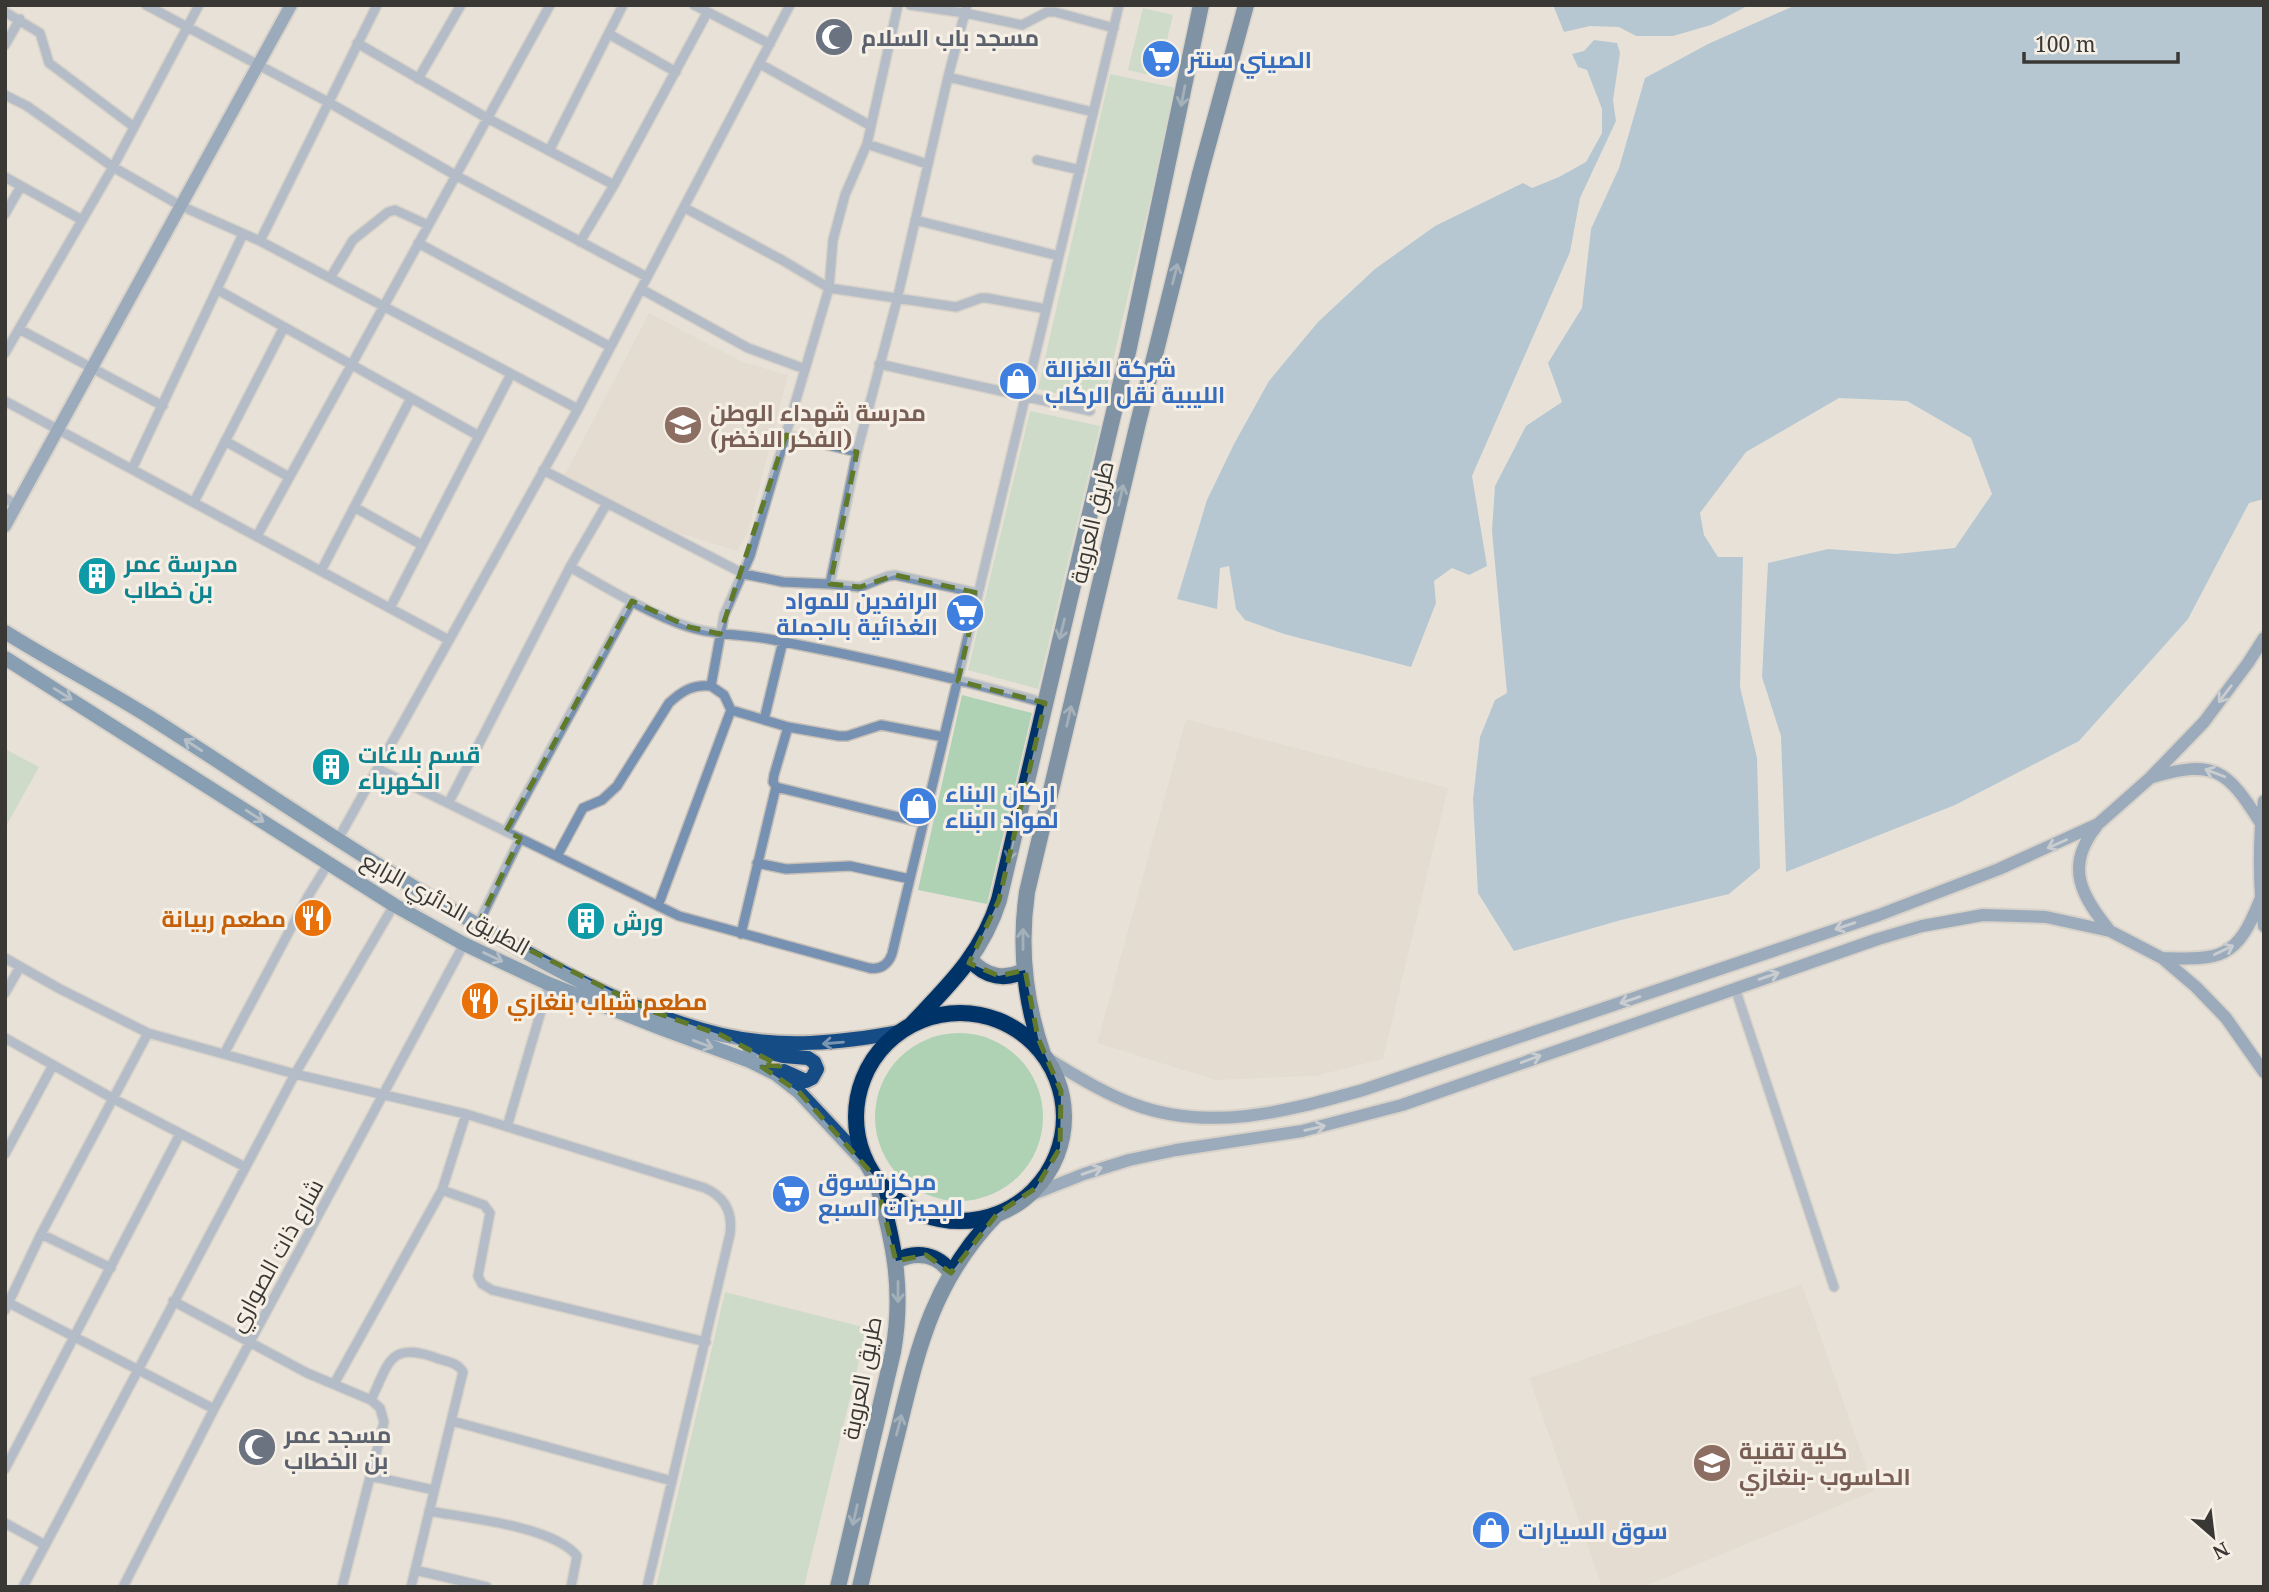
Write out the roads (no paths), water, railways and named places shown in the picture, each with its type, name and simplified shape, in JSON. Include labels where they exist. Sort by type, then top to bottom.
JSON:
[{"type":"highway","name":"طريق العروبة","points":[[906,1029],[971,960],[985,937],[999,900],[1128,352],[1201,5]]},
{"type":"highway","name":"طريق العروبة","points":[[1046,1057],[1033,1021],[1025,970],[1024,923],[1031,877],[1138,423],[1203,161],[1246,5]]},
{"type":"highway","points":[[971,960],[980,969],[999,976],[1012,976],[1025,970]]},
{"type":"highway","points":[[946,1014],[983,1015],[1017,1029],[1046,1057],[1062,1091],[1065,1114],[1063,1137],[1050,1169],[1028,1196],[997,1214],[961,1221],[924,1214],[892,1196],[872,1172],[857,1131],[859,1093],[874,1059],[906,1029],[946,1014]]},
{"type":"highway","name":"طريق العروبة","points":[[838,1587],[893,1352],[898,1316],[896,1261],[872,1172]]},
{"type":"highway","name":"طريق العروبة","points":[[860,1587],[918,1348],[929,1317],[951,1273],[977,1236],[997,1214]]},
{"type":"highway","points":[[896,1261],[908,1256],[926,1255],[938,1260],[951,1273]]},
{"type":"main road","points":[[5,526],[11,501],[59,429],[291,5]]},
{"type":"main road","name":"الطريق الدائري الرابع","points":[[8,633],[150,717],[337,841],[478,924],[597,988],[678,1021],[721,1035],[758,1041],[815,1044],[853,1041],[906,1029]]},
{"type":"main road","points":[[2110,931],[2090,906],[2079,881],[2082,850],[2098,824],[2150,778],[2204,722],[2264,638]]},
{"type":"main road","name":"الطريق الدائري الرابع","points":[[5,658],[328,864],[464,944],[549,984],[759,1065],[792,1085],[872,1172]]},
{"type":"main road","points":[[2150,778],[2193,768],[2211,769],[2226,777],[2239,789],[2262,822]]},
{"type":"main road","points":[[2162,958],[2196,960],[2223,953],[2244,937],[2260,900],[2263,878],[2264,801]]},
{"type":"main road","points":[[1046,1057],[1121,1099],[1163,1113],[1223,1119],[1284,1111],[1390,1082],[1880,915],[1999,869],[2098,824]]},
{"type":"main road","points":[[2260,900],[2264,926]]},
{"type":"main road","points":[[1028,1196],[1107,1166],[1153,1154],[1268,1137],[1369,1115],[1878,939],[1922,926],[1994,915],[2046,917],[2110,931],[2162,958],[2219,1010],[2264,1072]]},
{"type":"main road","points":[[721,1035],[762,1051],[808,1058],[814,1062],[817,1069],[812,1078],[806,1081],[774,1067],[759,1065]]},
{"type":"street","points":[[146,5],[647,277]]},
{"type":"street","points":[[5,353],[113,167],[199,5]]},
{"type":"street","points":[[260,241],[377,5]]},
{"type":"street","points":[[418,79],[461,5]]},
{"type":"street","points":[[257,536],[550,5]]},
{"type":"street","points":[[549,151],[623,5]]},
{"type":"street","points":[[694,5],[770,44]]},
{"type":"street","points":[[337,841],[578,409],[790,5]]},
{"type":"street","points":[[711,686],[724,615],[744,574],[829,288],[832,240],[845,195],[866,144],[898,5]]},
{"type":"street","points":[[910,5],[966,9],[1022,25],[1047,12],[1055,12],[1114,27]]},
{"type":"street","points":[[378,769],[691,920],[869,968],[878,968],[887,963],[892,954],[1119,5]]},
{"type":"street","points":[[830,584],[856,452],[897,300],[966,9]]},
{"type":"street","points":[[5,12],[40,33],[49,63],[135,127]]},
{"type":"street","points":[[580,242],[707,13]]},
{"type":"street","points":[[5,45],[20,19]]},
{"type":"street","points":[[609,34],[676,72]]},
{"type":"street","points":[[357,43],[487,118],[614,185]]},
{"type":"street","points":[[760,64],[871,126]]},
{"type":"street","points":[[948,77],[1093,112]]},
{"type":"street","points":[[5,95],[27,106],[113,167],[181,206],[260,241],[578,409]]},
{"type":"street","points":[[866,144],[928,164]]},
{"type":"street","points":[[1037,160],[1080,170]]},
{"type":"street","points":[[5,177],[82,220]]},
{"type":"street","points":[[5,214],[21,186]]},
{"type":"street","points":[[685,208],[829,288],[956,307],[987,298],[1046,309]]},
{"type":"street","points":[[330,278],[353,240],[388,212],[395,210],[428,225]]},
{"type":"street","points":[[915,220],[1059,256]]},
{"type":"street","points":[[132,469],[243,234]]},
{"type":"street","points":[[418,243],[609,346]]},
{"type":"street","points":[[641,289],[748,348],[805,369]]},
{"type":"street","points":[[218,290],[478,436]]},
{"type":"street","points":[[194,502],[284,327]]},
{"type":"street","points":[[19,329],[163,406]]},
{"type":"street","points":[[879,363],[1090,411]]},
{"type":"street","points":[[390,608],[511,374]]},
{"type":"street","points":[[321,571],[411,398]]},
{"type":"street","points":[[5,401],[449,640]]},
{"type":"street","points":[[786,435],[856,452]]},
{"type":"street","points":[[225,441],[289,477]]},
{"type":"street","points":[[543,470],[606,505],[744,574],[783,582],[860,587],[895,575],[978,593]]},
{"type":"street","points":[[449,803],[570,567],[606,505]]},
{"type":"street","points":[[354,507],[422,545]]},
{"type":"street","points":[[570,567],[632,601],[689,627],[783,642],[1045,703]]},
{"type":"street","points":[[506,831],[632,601]]},
{"type":"street","points":[[764,720],[783,642]]},
{"type":"street","points":[[556,856],[583,808],[602,800],[617,786],[669,702],[692,687],[711,686],[723,695],[731,710],[788,727],[846,736],[881,725],[944,737]]},
{"type":"street","points":[[658,906],[731,710]]},
{"type":"street","points":[[741,934],[776,787],[773,779],[788,727]]},
{"type":"street","points":[[776,787],[923,823]]},
{"type":"street","points":[[478,924],[520,838]]},
{"type":"street","points":[[757,863],[786,869],[850,866],[910,879]]},
{"type":"street","points":[[224,1054],[328,864]]},
{"type":"street","points":[[23,1587],[295,1074],[394,905]]},
{"type":"street","name":"شارع ذات الصواري","points":[[123,1587],[214,1409],[464,944]]},
{"type":"street","points":[[5,958],[148,1033],[295,1074],[466,1114],[705,1188],[721,1198],[727,1206],[731,1225],[647,1587]]},
{"type":"street","points":[[5,993],[20,967]]},
{"type":"street","points":[[507,1127],[549,984]]},
{"type":"street","points":[[1735,988],[1834,1287]]},
{"type":"street","points":[[148,1033],[111,1098],[7,1304],[138,1368],[214,1409]]},
{"type":"street","points":[[5,1038],[111,1098],[245,1167]]},
{"type":"street","points":[[5,1154],[53,1065]]},
{"type":"street","points":[[334,1384],[442,1190],[466,1114]]},
{"type":"street","points":[[5,1469],[180,1135]]},
{"type":"street","points":[[442,1190],[484,1205],[490,1213],[478,1276],[482,1283],[492,1290],[706,1342]]},
{"type":"street","points":[[41,1234],[111,1268]]},
{"type":"street","points":[[173,1301],[294,1366],[371,1400],[380,1408],[384,1422],[342,1587]]},
{"type":"street","points":[[371,1400],[391,1361],[403,1352],[418,1351],[456,1364],[462,1369],[463,1376],[411,1587]]},
{"type":"street","points":[[452,1421],[672,1481]]},
{"type":"street","points":[[370,1476],[434,1490]]},
{"type":"street","points":[[429,1511],[526,1530],[567,1547],[576,1556],[577,1564],[571,1587]]},
{"type":"street","points":[[5,1523],[45,1545]]},
{"type":"street","points":[[415,1570],[487,1587]]},
{"type":"water","points":[[1553,5],[1749,5],[1711,25],[1673,36],[1636,36],[1619,27],[1590,26],[1564,32]]},
{"type":"water","points":[[1796,5],[2264,5],[2264,499],[2249,503],[2188,619],[2079,741],[1955,805],[1786,872],[1781,736],[1762,677],[1768,563],[1828,549],[1896,554],[1955,548],[1992,494],[1971,438],[1907,401],[1839,398],[1746,452],[1700,513],[1704,535],[1718,557],[1743,557],[1740,687],[1757,758],[1760,868],[1729,894],[1621,920],[1514,951],[1478,893],[1473,799],[1480,737],[1495,700],[1507,693],[1492,531],[1495,486],[1526,426],[1562,402],[1548,363],[1582,308],[1591,229],[1619,168],[1645,78],[1708,44]]},
{"type":"water","points":[[1594,40],[1617,43],[1620,53],[1613,100],[1616,121],[1580,198],[1570,252],[1472,476],[1487,566],[1469,575],[1452,568],[1434,581],[1436,603],[1411,667],[1284,634],[1245,620],[1236,609],[1229,566],[1220,568],[1217,609],[1177,599],[1207,500],[1234,444],[1269,381],[1318,322],[1375,269],[1435,226],[1523,183],[1532,188],[1586,162],[1602,133],[1602,109],[1587,70],[1578,67],[1572,54],[1584,51]]},
{"type":"place","name":"مسجد باب السلام","points":[[834,37]]},
{"type":"place","name":"الصيني سنتر","points":[[1161,59]]},
{"type":"place","name":"شركة الغزالة الليبية نقل الركاب","points":[[1018,381]]},
{"type":"place","name":"مدرسة شهداء الوطن (الفكر الاخضر)","points":[[683,425]]},
{"type":"place","name":"مدرسة عمر بن خطاب","points":[[97,576]]},
{"type":"place","name":"الرافدين للمواد الغذائية بالجملة","points":[[965,613]]},
{"type":"place","name":"قسم بلاغات الكهرباء","points":[[331,767]]},
{"type":"place","name":"اركان البناء لمواد البناء","points":[[918,806]]},
{"type":"place","name":"مطعم ربيانة","points":[[313,918]]},
{"type":"place","name":"ورش","points":[[586,921]]},
{"type":"place","name":"مطعم شباب بنغازي","points":[[480,1001]]},
{"type":"place","name":"مركز تسوق البحيرات السبع","points":[[791,1194]]},
{"type":"place","name":"مسجد عمر بن الخطاب","points":[[257,1447]]},
{"type":"place","name":"كلية تقنية الحاسوب -بنغازي","points":[[1712,1463]]},
{"type":"place","name":"سوق السيارات","points":[[1491,1530]]}]
